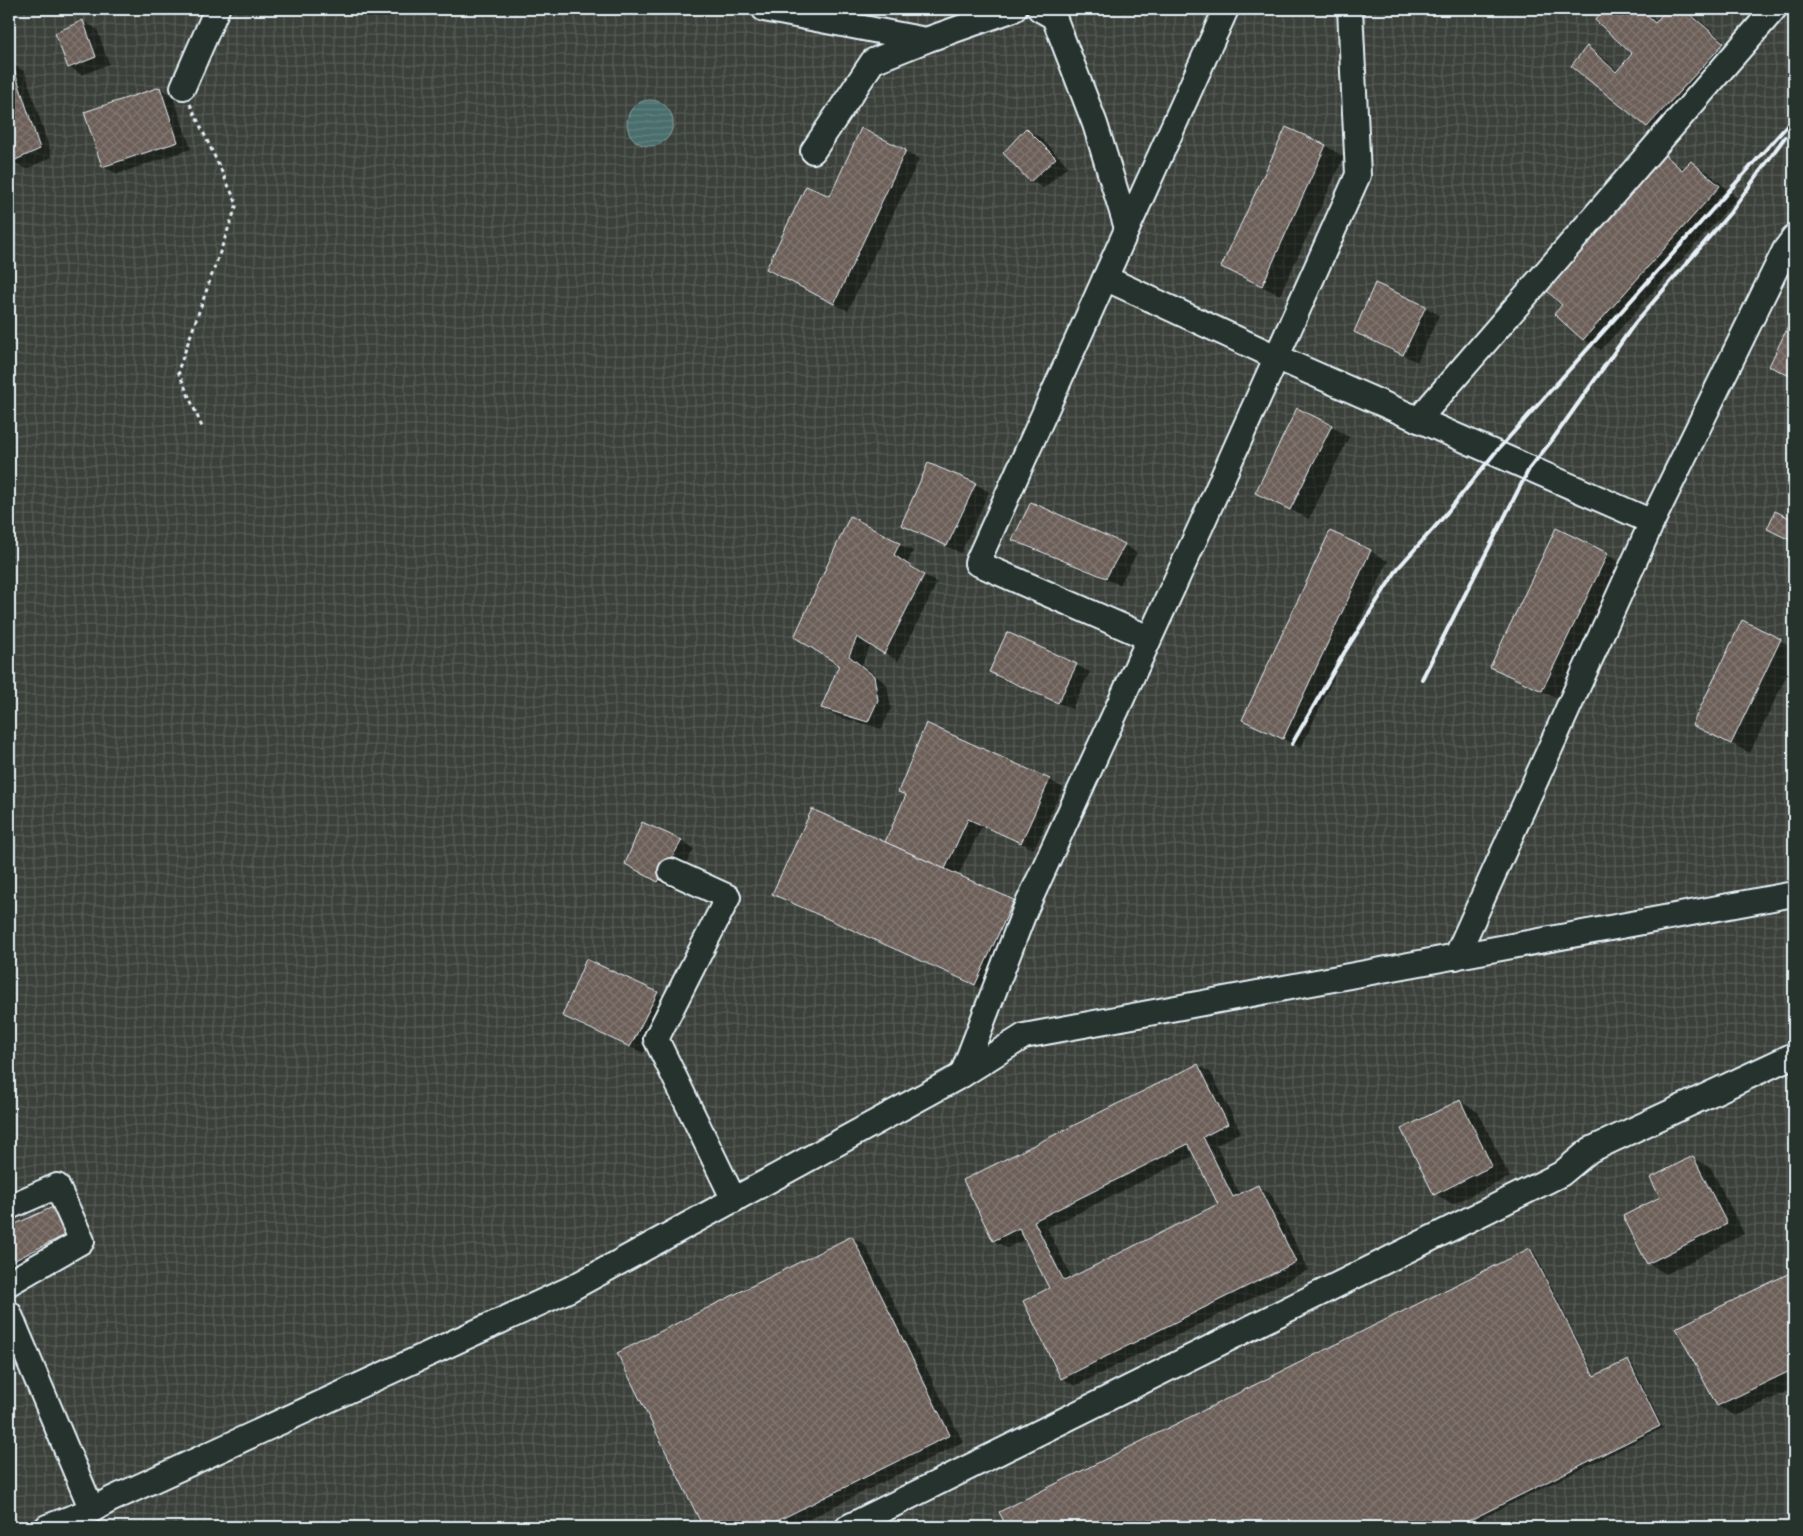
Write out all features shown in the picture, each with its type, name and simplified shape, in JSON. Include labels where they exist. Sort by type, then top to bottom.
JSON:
[{"type":"street","points":[[182,87],[217,9]]},
{"type":"street","points":[[764,9],[926,40]]},
{"type":"street","points":[[813,151],[873,61],[1014,9]]},
{"type":"street","points":[[1040,9],[1054,17],[1095,124],[1127,228]]},
{"type":"street","points":[[1149,638],[977,563],[1226,9]]},
{"type":"street","points":[[962,1075],[1025,910],[1358,174],[1350,9]]},
{"type":"street","points":[[1418,420],[1774,9]]},
{"type":"street","points":[[1456,957],[1652,522],[1786,250],[1794,238]]},
{"type":"street","points":[[1105,278],[1276,358],[1652,522]]},
{"type":"street","points":[[671,871],[728,897],[656,1039],[734,1200]]},
{"type":"street","points":[[47,1527],[92,1510],[110,1500],[570,1289],[962,1075],[1024,1036],[1794,894]]},
{"type":"street","points":[[848,1527],[1560,1174],[1590,1150],[1794,1055]]},
{"type":"street","points":[[9,1207],[57,1186],[82,1241],[9,1283]]},
{"type":"street","points":[[9,1313],[92,1510]]},
{"type":"path","points":[[182,87],[237,204],[178,371],[202,427]]},
{"type":"shaded area","points":[[9,9],[1794,9],[1794,1527],[9,1527]]},
{"type":"water","points":[[655,100],[667,106],[672,114],[672,132],[667,140],[659,145],[645,146],[633,140],[628,132],[627,118],[633,106],[641,101]]},
{"type":"building","points":[[1604,9],[1640,9],[1655,23],[1667,9],[1684,9],[1724,43],[1647,127],[1571,66],[1587,46],[1616,72],[1632,54],[1595,20]]},
{"type":"building","points":[[83,20],[96,57],[68,68],[55,33]]},
{"type":"building","points":[[12,63],[40,149],[11,162],[9,153],[9,64]]},
{"type":"building","points":[[160,87],[178,142],[102,167],[84,112]]},
{"type":"building","points":[[1286,127],[1326,145],[1262,286],[1221,267]]},
{"type":"building","points":[[861,128],[906,150],[834,304],[766,269],[806,186],[830,196]]},
{"type":"building","points":[[1026,128],[1056,158],[1030,182],[1003,153]]},
{"type":"building","points":[[1664,154],[1682,170],[1691,161],[1720,186],[1583,340],[1554,314],[1562,305],[1544,288]]},
{"type":"building","points":[[1375,283],[1426,306],[1403,355],[1354,332]]},
{"type":"building","points":[[1794,314],[1794,378],[1769,366]]},
{"type":"building","points":[[1297,408],[1332,425],[1290,510],[1255,493]]},
{"type":"building","points":[[928,463],[976,483],[947,546],[901,525]]},
{"type":"building","points":[[1031,502],[1125,544],[1106,578],[1012,540]]},
{"type":"building","points":[[1775,511],[1794,520],[1794,542],[1767,529]]},
{"type":"building","points":[[850,516],[900,543],[894,555],[924,575],[884,654],[857,637],[849,656],[874,676],[878,700],[868,722],[821,708],[839,665],[794,637]]},
{"type":"building","points":[[1556,528],[1608,553],[1542,691],[1490,667]]},
{"type":"building","points":[[1330,531],[1371,550],[1283,739],[1242,720]]},
{"type":"building","points":[[1742,620],[1781,639],[1731,744],[1692,725]]},
{"type":"building","points":[[1007,632],[1077,664],[1058,703],[989,672]]},
{"type":"building","points":[[926,723],[1050,779],[1021,843],[968,819],[945,869],[885,842],[906,795],[898,792]]},
{"type":"building","points":[[812,809],[1014,900],[975,985],[772,894]]},
{"type":"building","points":[[642,822],[682,840],[658,882],[625,864]]},
{"type":"building","points":[[586,959],[658,992],[630,1047],[562,1016]]},
{"type":"building","points":[[1198,1064],[1228,1124],[1203,1137],[1233,1197],[1258,1185],[1296,1262],[1061,1379],[1023,1301],[1049,1288],[1019,1228],[993,1241],[963,1180]],"holes":[[[1188,1144],[1218,1204],[1064,1281],[1034,1221]]]},
{"type":"building","points":[[1460,1100],[1492,1166],[1434,1195],[1401,1129]]},
{"type":"building","points":[[1693,1156],[1727,1224],[1647,1264],[1623,1216],[1660,1197],[1650,1178]]},
{"type":"building","points":[[55,1206],[65,1235],[9,1263],[9,1227]]},
{"type":"building","points":[[852,1236],[950,1435],[765,1527],[703,1527],[617,1353]]},
{"type":"building","points":[[1530,1248],[1594,1376],[1628,1360],[1660,1426],[1456,1527],[1007,1527],[999,1512]]},
{"type":"building","points":[[1794,1271],[1794,1369],[1717,1406],[1676,1328]]},
{"type":"railway","points":[[1292,744],[1344,653],[1398,568],[1441,520],[1494,454],[1794,118]]},
{"type":"railway","points":[[1422,679],[1529,469],[1553,439],[1635,323],[1730,213],[1785,137]]}]
